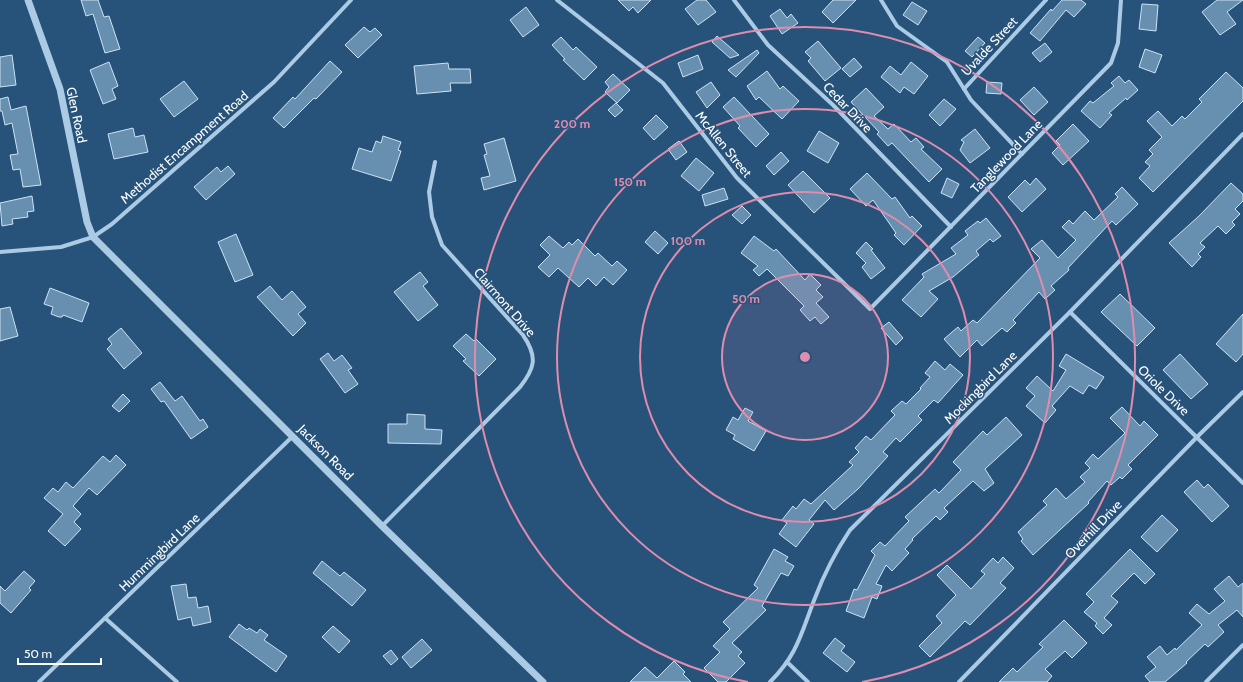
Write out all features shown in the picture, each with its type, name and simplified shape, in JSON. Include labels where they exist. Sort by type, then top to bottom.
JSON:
[{"type":"street","name":"Glen Road","points":[[28,0],[60,89],[87,222],[93,237]]},
{"type":"street","name":"Methodist Encampment Road","points":[[0,252],[61,248],[93,237],[112,224],[274,82],[350,0]]},
{"type":"street","name":"McAllen Street","points":[[557,0],[662,82],[737,178],[870,309]]},
{"type":"street","name":"Cedar Drive","points":[[734,0],[768,45],[783,60],[794,66],[951,227]]},
{"type":"street","points":[[881,0],[897,26],[947,62],[971,100],[1022,154]]},
{"type":"street","name":"Uvalde Street","points":[[964,89],[1046,0]]},
{"type":"street","name":"Tanglewood Lane","points":[[870,309],[1111,63],[1118,43],[1121,0]]},
{"type":"street","name":"Mockingbird Lane","points":[[770,682],[796,649],[814,599],[836,552],[850,530],[1070,312],[1243,134]]},
{"type":"street","name":"Clairmont Drive","points":[[382,526],[520,387],[529,376],[533,364],[532,349],[524,335],[442,246],[432,217],[429,192],[435,162]]},
{"type":"street","name":"Jackson Road","points":[[93,237],[294,436],[382,526],[543,682]]},
{"type":"street","name":"Oriole Drive","points":[[1070,312],[1243,483]]},
{"type":"street","name":"Overhill Drive","points":[[959,682],[1197,437],[1243,392]]},
{"type":"street","name":"Hummingbird Lane","points":[[39,682],[294,436]]},
{"type":"street","points":[[105,618],[177,682]]},
{"type":"street","points":[[1206,682],[1243,644]]},
{"type":"street","points":[[787,662],[808,682]]},
{"type":"building","points":[[81,0],[98,0],[104,17],[109,16],[120,49],[105,53],[93,14],[86,16]]},
{"type":"building","points":[[618,0],[651,0],[638,13],[633,7],[629,11]]},
{"type":"building","points":[[697,0],[706,0],[716,12],[698,25],[685,9]]},
{"type":"building","points":[[833,0],[856,0],[833,23],[822,12]]},
{"type":"building","points":[[1062,0],[1081,0],[1086,4],[1074,17],[1066,10],[1040,41],[1030,33],[1051,9],[1052,11]]},
{"type":"building","points":[[1217,0],[1243,0],[1227,12],[1236,24],[1220,35],[1202,12]]},
{"type":"building","points":[[912,2],[927,11],[918,25],[903,15]]},
{"type":"building","points":[[1142,4],[1158,5],[1156,31],[1139,29]]},
{"type":"building","points":[[526,7],[539,25],[523,37],[510,20]]},
{"type":"building","points":[[780,9],[787,18],[791,14],[798,23],[782,34],[770,16]]},
{"type":"building","points":[[364,27],[370,32],[375,28],[382,35],[358,58],[345,45]]},
{"type":"building","points":[[717,36],[739,55],[730,58],[712,42]]},
{"type":"building","points":[[561,37],[573,50],[576,47],[597,67],[584,80],[563,60],[565,59],[552,45]]},
{"type":"building","points":[[978,37],[985,43],[972,57],[965,51]]},
{"type":"building","points":[[818,41],[841,68],[825,81],[808,61],[811,58],[805,52]]},
{"type":"building","points":[[1045,43],[1052,52],[1040,62],[1032,53]]},
{"type":"building","points":[[1145,49],[1162,55],[1155,73],[1139,67]]},
{"type":"building","points":[[757,50],[759,53],[736,77],[728,70]]},
{"type":"building","points":[[12,55],[16,85],[0,87],[0,57]]},
{"type":"building","points":[[698,55],[703,69],[683,77],[678,63]]},
{"type":"building","points":[[854,58],[862,67],[850,77],[842,69]]},
{"type":"building","points":[[330,61],[342,72],[316,99],[314,98],[284,128],[273,118],[293,97],[295,99]]},
{"type":"building","points":[[109,62],[118,86],[112,89],[116,99],[103,104],[90,70]]},
{"type":"building","points":[[911,62],[928,76],[914,94],[904,87],[900,93],[881,77],[890,66],[901,75]]},
{"type":"building","points":[[448,63],[449,69],[470,69],[471,83],[450,83],[451,91],[417,94],[414,66]]},
{"type":"building","points":[[767,71],[780,89],[783,86],[799,101],[782,119],[759,97],[756,100],[747,86]]},
{"type":"building","points":[[1226,72],[1243,88],[1243,101],[1153,192],[1139,178],[1150,166],[1145,162],[1153,154],[1149,150],[1162,137],[1147,121],[1158,111],[1172,126],[1182,116],[1185,119],[1202,102],[1199,99]]},
{"type":"building","points":[[613,74],[630,90],[617,103],[605,92],[609,87],[605,82]]},
{"type":"building","points":[[1119,76],[1125,83],[1129,80],[1138,90],[1109,113],[1112,115],[1100,128],[1081,111],[1090,101],[1093,103],[1114,86],[1111,83]]},
{"type":"building","points":[[184,81],[198,99],[174,117],[160,99]]},
{"type":"building","points":[[711,82],[720,95],[707,108],[696,92]]},
{"type":"building","points":[[987,82],[1002,83],[1001,94],[986,93]]},
{"type":"building","points":[[1034,87],[1048,102],[1034,115],[1020,100]]},
{"type":"building","points":[[866,88],[884,107],[874,116],[888,129],[894,124],[911,142],[916,138],[924,147],[921,149],[942,169],[929,182],[892,143],[888,146],[877,134],[879,132],[851,102]]},
{"type":"building","points":[[8,97],[11,110],[26,106],[41,185],[23,187],[20,169],[13,170],[10,155],[18,154],[12,123],[5,125],[2,111],[0,111],[0,99]]},
{"type":"building","points":[[734,97],[769,134],[756,147],[738,128],[740,126],[723,107]]},
{"type":"building","points":[[944,99],[956,109],[940,126],[929,115]]},
{"type":"building","points":[[616,103],[623,110],[615,117],[608,110]]},
{"type":"building","points":[[656,115],[668,127],[654,140],[643,128]]},
{"type":"building","points":[[1073,124],[1089,141],[1063,165],[1052,153],[1060,145],[1056,141]]},
{"type":"building","points":[[133,128],[135,137],[144,135],[148,152],[114,159],[108,134]]},
{"type":"building","points":[[975,129],[990,148],[970,163],[960,150],[964,142],[961,140]]},
{"type":"building","points":[[819,131],[839,143],[828,163],[807,151]]},
{"type":"building","points":[[383,136],[401,142],[398,150],[401,151],[391,181],[352,169],[359,148],[372,152],[376,141],[381,143]]},
{"type":"building","points":[[504,138],[516,181],[484,190],[481,178],[490,176],[484,155],[487,154],[484,144]]},
{"type":"building","points":[[679,141],[687,152],[676,160],[668,149]]},
{"type":"building","points":[[781,152],[789,161],[774,175],[766,166]]},
{"type":"building","points":[[696,158],[714,173],[699,191],[681,176]]},
{"type":"building","points":[[228,166],[235,174],[206,200],[194,187],[217,167],[221,172]]},
{"type":"building","points":[[803,171],[830,198],[814,213],[788,185]]},
{"type":"building","points":[[867,173],[892,199],[895,197],[910,218],[912,216],[922,226],[904,245],[894,235],[896,233],[873,200],[866,206],[850,189]]},
{"type":"building","points":[[947,178],[959,184],[952,198],[941,193]]},
{"type":"building","points":[[1036,178],[1046,189],[1022,212],[1008,197],[1025,180],[1030,185]]},
{"type":"building","points":[[1231,183],[1243,194],[1243,201],[1235,209],[1240,214],[1232,222],[1235,225],[1226,234],[1218,226],[1200,243],[1205,247],[1198,254],[1201,257],[1192,267],[1169,243],[1199,216]]},
{"type":"building","points":[[1122,187],[1138,204],[1116,225],[1112,221],[1068,268],[1069,270],[1051,286],[1055,290],[1045,299],[1039,292],[1013,320],[1016,323],[1007,332],[1002,328],[982,346],[977,340],[960,357],[944,339],[958,327],[961,331],[973,320],[977,323],[1040,258],[1031,249],[1042,240],[1058,258],[1076,240],[1062,227],[1069,220],[1073,224],[1085,211],[1094,220],[1118,197],[1115,194]]},
{"type":"building","points":[[724,188],[728,199],[705,206],[702,195]]},
{"type":"building","points":[[32,196],[34,211],[27,212],[28,217],[12,219],[13,224],[2,226],[0,203]]},
{"type":"building","points":[[742,206],[751,215],[742,224],[732,215]]},
{"type":"building","points":[[986,218],[1001,236],[993,242],[990,239],[976,251],[979,255],[953,277],[929,291],[938,299],[921,317],[902,300],[924,277],[922,274],[956,254],[951,248],[968,235],[965,231],[978,221],[980,223]]},
{"type":"building","points":[[655,231],[668,243],[658,254],[645,242]]},
{"type":"building","points":[[236,234],[253,275],[235,282],[218,242]]},
{"type":"building","points":[[549,236],[563,248],[569,242],[572,245],[578,239],[595,256],[598,253],[612,266],[617,261],[627,270],[613,285],[604,277],[596,286],[588,278],[579,287],[558,268],[549,277],[538,267],[550,255],[540,245]]},
{"type":"building","points":[[754,236],[774,251],[776,249],[805,280],[810,274],[821,285],[816,290],[823,297],[816,303],[829,317],[821,324],[815,317],[810,321],[800,310],[804,306],[767,269],[759,276],[753,270],[758,266],[741,253]]},
{"type":"building","points":[[866,242],[873,249],[871,250],[885,268],[871,279],[862,267],[866,263],[856,253]]},
{"type":"building","points":[[420,272],[428,282],[423,286],[438,305],[418,321],[394,292]]},
{"type":"building","points":[[270,286],[282,300],[292,291],[306,307],[298,314],[306,323],[293,336],[257,297]]},
{"type":"building","points":[[50,288],[89,303],[82,322],[63,315],[62,317],[59,317],[51,314],[53,307],[44,304]]},
{"type":"building","points":[[1120,294],[1155,328],[1137,346],[1101,312]]},
{"type":"building","points":[[10,307],[18,336],[0,341],[0,309]]},
{"type":"building","points":[[1243,314],[1243,354],[1236,362],[1216,344]]},
{"type":"building","points":[[889,322],[903,338],[896,345],[881,328]]},
{"type":"building","points":[[121,328],[142,353],[124,369],[107,349],[112,344],[108,339]]},
{"type":"building","points":[[466,334],[474,341],[476,339],[496,359],[479,376],[463,361],[466,359],[453,346]]},
{"type":"building","points":[[328,353],[334,361],[342,355],[352,368],[348,370],[358,384],[345,393],[320,359]]},
{"type":"building","points":[[1066,354],[1104,377],[1096,389],[1089,385],[1083,394],[1070,386],[1052,406],[1056,410],[1045,423],[1026,406],[1035,396],[1026,388],[1037,376],[1053,391],[1066,370],[1059,366]]},
{"type":"building","points":[[1180,354],[1208,384],[1191,399],[1163,370]]},
{"type":"building","points":[[935,361],[945,370],[950,364],[963,375],[938,403],[934,400],[918,416],[922,420],[900,442],[896,438],[883,452],[888,456],[858,489],[834,510],[825,500],[809,520],[814,524],[796,547],[779,534],[787,523],[782,520],[793,506],[796,509],[804,499],[811,504],[853,465],[849,462],[859,452],[855,448],[866,436],[871,440],[895,415],[891,411],[902,401],[906,404],[921,389],[920,388],[930,377],[925,373]]},
{"type":"building","points":[[160,382],[175,401],[182,396],[200,421],[203,419],[208,427],[191,439],[164,401],[161,402],[151,389]]},
{"type":"building","points":[[123,394],[130,401],[119,412],[112,406]]},
{"type":"building","points":[[1122,407],[1140,426],[1144,421],[1158,435],[1128,465],[1132,469],[1122,479],[1120,477],[1111,485],[1107,481],[1088,502],[1089,503],[1033,555],[1021,541],[1023,539],[1018,532],[1047,505],[1043,501],[1056,488],[1066,499],[1085,482],[1080,477],[1090,468],[1085,463],[1093,454],[1098,459],[1125,433],[1110,418]]},
{"type":"building","points":[[745,408],[753,412],[748,421],[766,431],[754,451],[733,439],[735,435],[726,430],[733,417],[738,420]]},
{"type":"building","points":[[407,414],[425,415],[425,429],[442,430],[441,444],[388,443],[388,424],[407,424]]},
{"type":"building","points":[[1006,417],[1022,435],[985,469],[994,483],[984,491],[973,481],[944,508],[948,512],[940,520],[936,516],[912,539],[913,540],[905,549],[909,553],[892,571],[886,565],[876,584],[882,586],[877,599],[872,597],[864,618],[846,611],[854,589],[857,590],[875,555],[871,551],[880,542],[885,546],[909,521],[905,517],[935,489],[939,493],[961,470],[953,462],[983,431],[987,435]]},
{"type":"building","points":[[116,455],[126,465],[97,495],[89,488],[73,506],[81,514],[74,522],[81,529],[65,546],[48,531],[63,514],[44,498],[53,488],[58,492],[66,482],[73,488],[103,456],[110,462]]},
{"type":"building","points":[[1197,480],[1204,488],[1208,484],[1229,506],[1212,522],[1184,492]]},
{"type":"building","points":[[1162,515],[1178,530],[1157,552],[1141,537]]},
{"type":"building","points":[[774,549],[788,557],[785,561],[794,566],[788,576],[781,573],[762,606],[766,610],[732,643],[742,652],[738,656],[745,663],[726,682],[718,682],[704,668],[720,652],[713,646],[730,629],[723,622],[758,588],[754,585]]},
{"type":"building","points":[[1130,549],[1155,574],[1145,584],[1134,573],[1111,596],[1118,602],[1104,618],[1112,625],[1103,634],[1095,626],[1097,623],[1084,612],[1094,602],[1086,594]]},
{"type":"building","points":[[1003,557],[1014,568],[1000,583],[1006,588],[970,625],[965,621],[930,657],[919,646],[942,623],[936,616],[956,595],[937,575],[947,565],[971,589],[985,574],[981,571],[993,558],[998,563]]},
{"type":"building","points":[[322,561],[340,576],[344,572],[366,590],[352,606],[313,573]]},
{"type":"building","points":[[24,571],[35,581],[29,588],[31,590],[11,613],[0,603],[0,586],[5,591]]},
{"type":"building","points":[[1229,576],[1238,587],[1243,583],[1243,617],[1237,610],[1218,625],[1224,632],[1208,647],[1205,644],[1186,662],[1187,663],[1165,682],[1150,682],[1145,676],[1156,667],[1147,657],[1160,646],[1167,655],[1175,648],[1176,650],[1202,625],[1189,613],[1197,604],[1209,614],[1225,601],[1214,589]]},
{"type":"building","points":[[186,584],[188,598],[196,597],[198,608],[208,606],[211,622],[193,626],[191,617],[178,620],[171,586]]},
{"type":"building","points":[[1064,620],[1087,643],[1072,658],[1065,651],[1045,669],[1052,676],[1047,682],[999,682],[1013,668],[1017,672],[1043,647],[1039,644]]},
{"type":"building","points":[[239,624],[247,630],[249,628],[257,633],[260,629],[268,635],[264,640],[287,656],[276,672],[229,637]]},
{"type":"building","points":[[333,626],[350,641],[339,653],[322,637]]},
{"type":"building","points":[[835,638],[845,646],[841,651],[855,662],[847,672],[823,653]]},
{"type":"building","points":[[422,639],[432,650],[411,668],[402,657]]},
{"type":"building","points":[[391,650],[398,659],[391,665],[383,656]]},
{"type":"building","points":[[674,661],[685,672],[683,674],[691,682],[630,682],[645,667],[657,678]]}]
